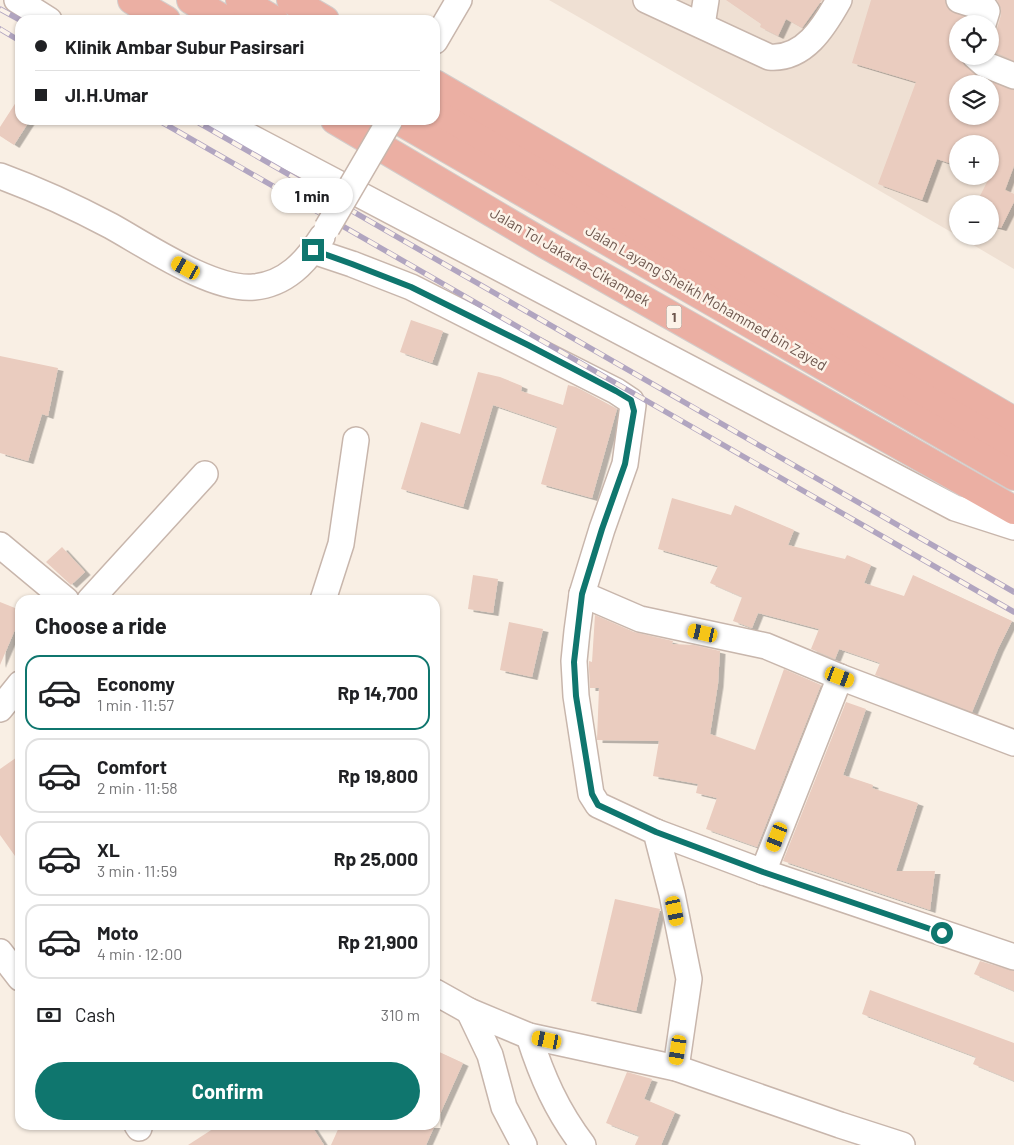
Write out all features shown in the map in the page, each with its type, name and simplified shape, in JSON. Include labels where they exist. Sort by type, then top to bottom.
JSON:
[{"type":"highway","points":[[132,0],[158,15]]},
{"type":"highway","points":[[191,0],[216,15]]},
{"type":"highway","points":[[240,0],[266,15]]},
{"type":"highway","points":[[291,0],[316,15]]},
{"type":"highway","points":[[440,87],[1014,421]]},
{"type":"highway","name":"Jalan Layang Sheikh Mohammed bin Zayed","points":[[440,117],[1014,450]]},
{"type":"highway","name":"Jalan Tol Jakarta–Cikampek","points":[[343,125],[554,249],[1014,510]]},
{"type":"highway","name":"Jalan Layang Sheikh Mohammed bin Zayed","points":[[407,125],[1014,476]]},
{"type":"street","points":[[17,0],[42,15]]},
{"type":"street","points":[[440,32],[459,0]]},
{"type":"street","points":[[646,0],[769,57],[778,58],[799,51],[807,44],[820,30],[839,0]]},
{"type":"street","points":[[702,25],[706,0]]},
{"type":"street","points":[[959,0],[985,8],[987,11],[986,15]]},
{"type":"street","points":[[986,65],[1014,76]]},
{"type":"street","points":[[227,125],[955,508],[1014,527]]},
{"type":"street","points":[[0,176],[62,201],[186,268],[225,283],[245,287],[264,286],[284,277],[303,264],[328,228],[387,125]]},
{"type":"street","points":[[313,250],[411,287],[504,332],[631,400],[634,411],[625,464],[582,594],[574,662],[576,696],[592,794],[598,805],[656,832],[763,872],[1014,957]]},
{"type":"street","points":[[325,595],[340,544],[356,440]]},
{"type":"street","points":[[95,595],[206,474]]},
{"type":"street","points":[[0,545],[60,595]]},
{"type":"street","points":[[582,594],[640,619],[766,646],[840,677],[1014,742]]},
{"type":"street","points":[[763,872],[840,677]]},
{"type":"street","points":[[0,709],[15,690]]},
{"type":"street","points":[[656,832],[672,894],[690,978],[676,1068]]},
{"type":"street","points":[[0,952],[15,972]]},
{"type":"street","points":[[440,995],[469,1012],[529,1036],[676,1068],[902,1145]]},
{"type":"street","points":[[469,1012],[490,1055],[504,1107],[524,1145]]},
{"type":"street","points":[[529,1036],[541,1073],[555,1103],[583,1145]]},
{"type":"shaded area","points":[[549,0],[1014,0],[1014,269],[973,245],[999,245],[999,195],[949,195],[949,231]]},
{"type":"building","points":[[726,0],[822,0],[802,28],[786,19],[778,36],[760,27],[761,24]]},
{"type":"building","points":[[871,0],[945,0],[949,10],[962,15],[949,15],[949,65],[964,65],[976,75],[949,75],[949,125],[999,125],[999,84],[1014,90],[1014,166],[1005,190],[1014,194],[1014,202],[1001,228],[999,227],[999,195],[980,195],[986,185],[999,185],[999,135],[949,135],[949,163],[937,159],[922,200],[878,184],[916,82],[852,63]]},
{"type":"building","points":[[997,0],[1014,0],[1014,61],[999,54],[1001,9]]},
{"type":"building","points":[[15,104],[15,125],[27,125],[14,145],[0,136],[0,127]]},
{"type":"building","points":[[411,320],[443,331],[432,363],[400,352]]},
{"type":"building","points":[[0,356],[58,368],[48,416],[42,414],[28,461],[0,453]]},
{"type":"building","points":[[478,372],[500,377],[522,386],[521,391],[563,405],[568,385],[576,387],[617,409],[592,498],[541,484],[557,427],[493,405],[463,507],[401,489],[421,422],[460,434]]},
{"type":"building","points":[[672,498],[731,515],[735,505],[794,530],[788,545],[845,559],[847,555],[871,565],[864,583],[904,596],[913,575],[1012,621],[998,649],[972,712],[875,675],[880,663],[839,649],[835,659],[811,649],[819,629],[758,613],[752,628],[733,621],[742,597],[710,583],[718,566],[658,549]]},
{"type":"building","points":[[62,547],[85,572],[71,585],[46,562]]},
{"type":"building","points":[[473,575],[498,579],[493,613],[468,609]]},
{"type":"building","points":[[0,602],[15,608],[15,630],[0,665]]},
{"type":"building","points":[[595,615],[634,632],[673,641],[672,644],[694,645],[720,651],[718,684],[710,734],[755,750],[784,669],[821,685],[757,847],[706,829],[717,798],[696,793],[698,784],[653,776],[659,741],[597,740],[599,688],[590,688],[589,669],[589,661],[592,662]]},
{"type":"building","points":[[509,622],[543,629],[532,677],[500,670]]},
{"type":"building","points":[[846,702],[866,709],[843,775],[873,785],[872,788],[918,803],[896,871],[935,871],[930,910],[783,861]]},
{"type":"building","points":[[15,758],[15,856],[0,835],[0,769]]},
{"type":"building","points":[[615,899],[660,909],[636,1011],[591,1001]]},
{"type":"building","points":[[980,961],[1014,971],[1014,991],[974,974]]},
{"type":"building","points":[[870,990],[1014,1043],[1014,1081],[973,1064],[976,1057],[862,1014]]},
{"type":"building","points":[[440,1052],[463,1063],[440,1114]]},
{"type":"building","points":[[627,1072],[652,1079],[644,1099],[675,1112],[661,1145],[635,1145],[639,1136],[606,1123]]},
{"type":"building","points":[[211,1130],[314,1130],[324,1145],[188,1145]]},
{"type":"building","points":[[338,1130],[433,1130],[426,1145],[331,1145]]},
{"type":"railway","points":[[0,9],[15,17]]},
{"type":"railway","points":[[0,29],[15,38]]},
{"type":"railway","points":[[167,125],[1014,612]]},
{"type":"railway","points":[[203,125],[1014,592]]},
{"type":"route","points":[[313,250],[411,287],[528,345],[631,400],[634,411],[625,464],[582,594],[574,662],[576,696],[592,794],[598,805],[656,832],[763,872],[942,933]]}]
